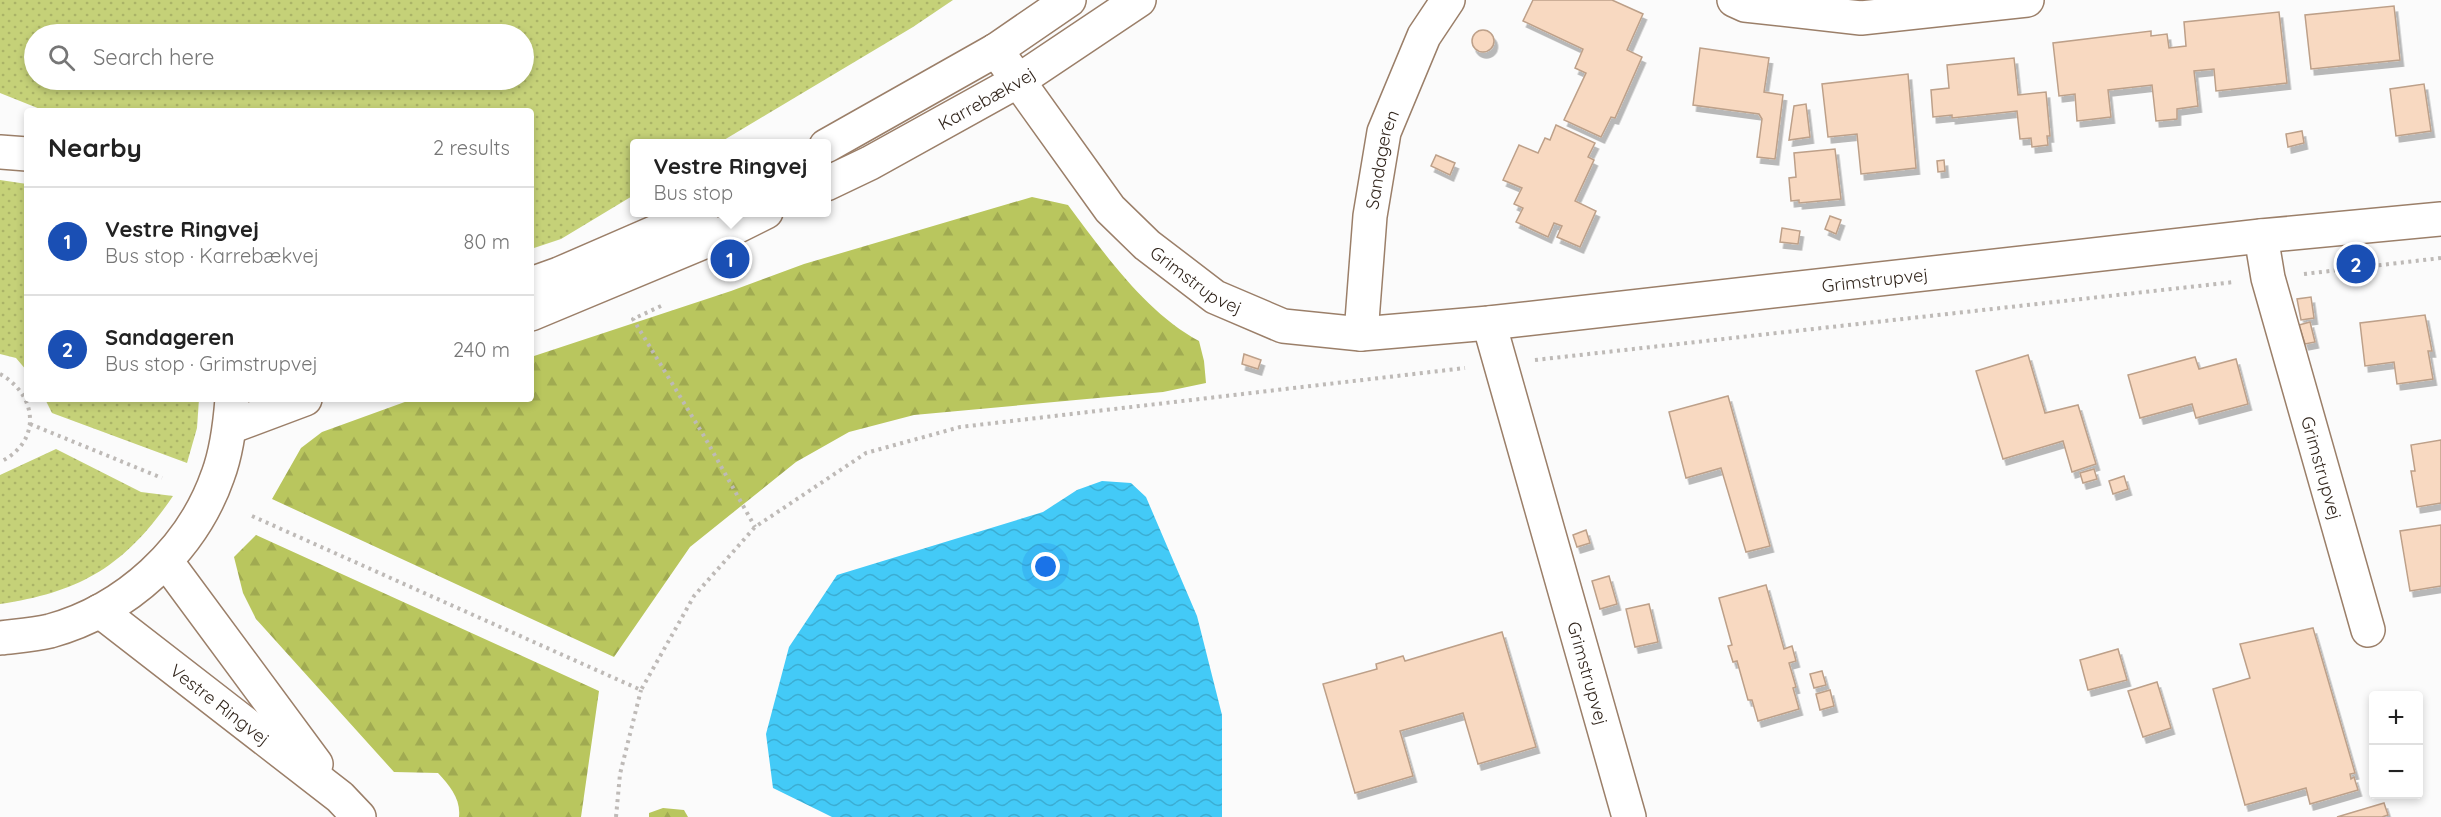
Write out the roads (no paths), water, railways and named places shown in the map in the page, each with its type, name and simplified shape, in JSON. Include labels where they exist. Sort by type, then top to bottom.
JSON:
[{"type":"street","name":"Karrebækvej","points":[[831,143],[996,50],[1069,0]]},
{"type":"street","name":"Karrebækvej","points":[[831,182],[870,163],[1018,81],[1139,0]]},
{"type":"street","name":"Sandageren","points":[[1361,334],[1370,216],[1384,132],[1424,36],[1448,0]]},
{"type":"street","points":[[1734,0],[1744,5],[1861,18],[2027,0]]},
{"type":"street","name":"Grimstrupvej","points":[[996,50],[1110,209],[1147,246],[1215,297],[1282,326],[1361,334],[1489,323],[2261,236],[2441,219]]},
{"type":"street","points":[[0,152],[24,154]]},
{"type":"street","points":[[534,283],[693,217]]},
{"type":"street","points":[[534,313],[718,236],[758,217]]},
{"type":"street","name":"Grimstrupvej","points":[[2261,236],[2268,278],[2368,630]]},
{"type":"street","name":"Grimstrupvej","points":[[1489,323],[1629,817]]},
{"type":"street","points":[[0,638],[50,631],[100,611],[135,590],[166,561],[197,521],[218,476],[231,413],[289,402]]},
{"type":"street","name":"Vestre Ringvej","points":[[166,561],[349,807]]},
{"type":"street","name":"Vestre Ringvej","points":[[100,611],[349,807]]},
{"type":"water","points":[[1102,481],[1131,483],[1146,497],[1197,616],[1222,715],[1222,817],[832,817],[773,788],[766,734],[789,647],[837,575],[1043,512],[1077,490]]},
{"type":"place","name":"Vestre Ringvej","points":[[730,259]]},
{"type":"place","name":"Sandageren","points":[[2356,264]]}]
